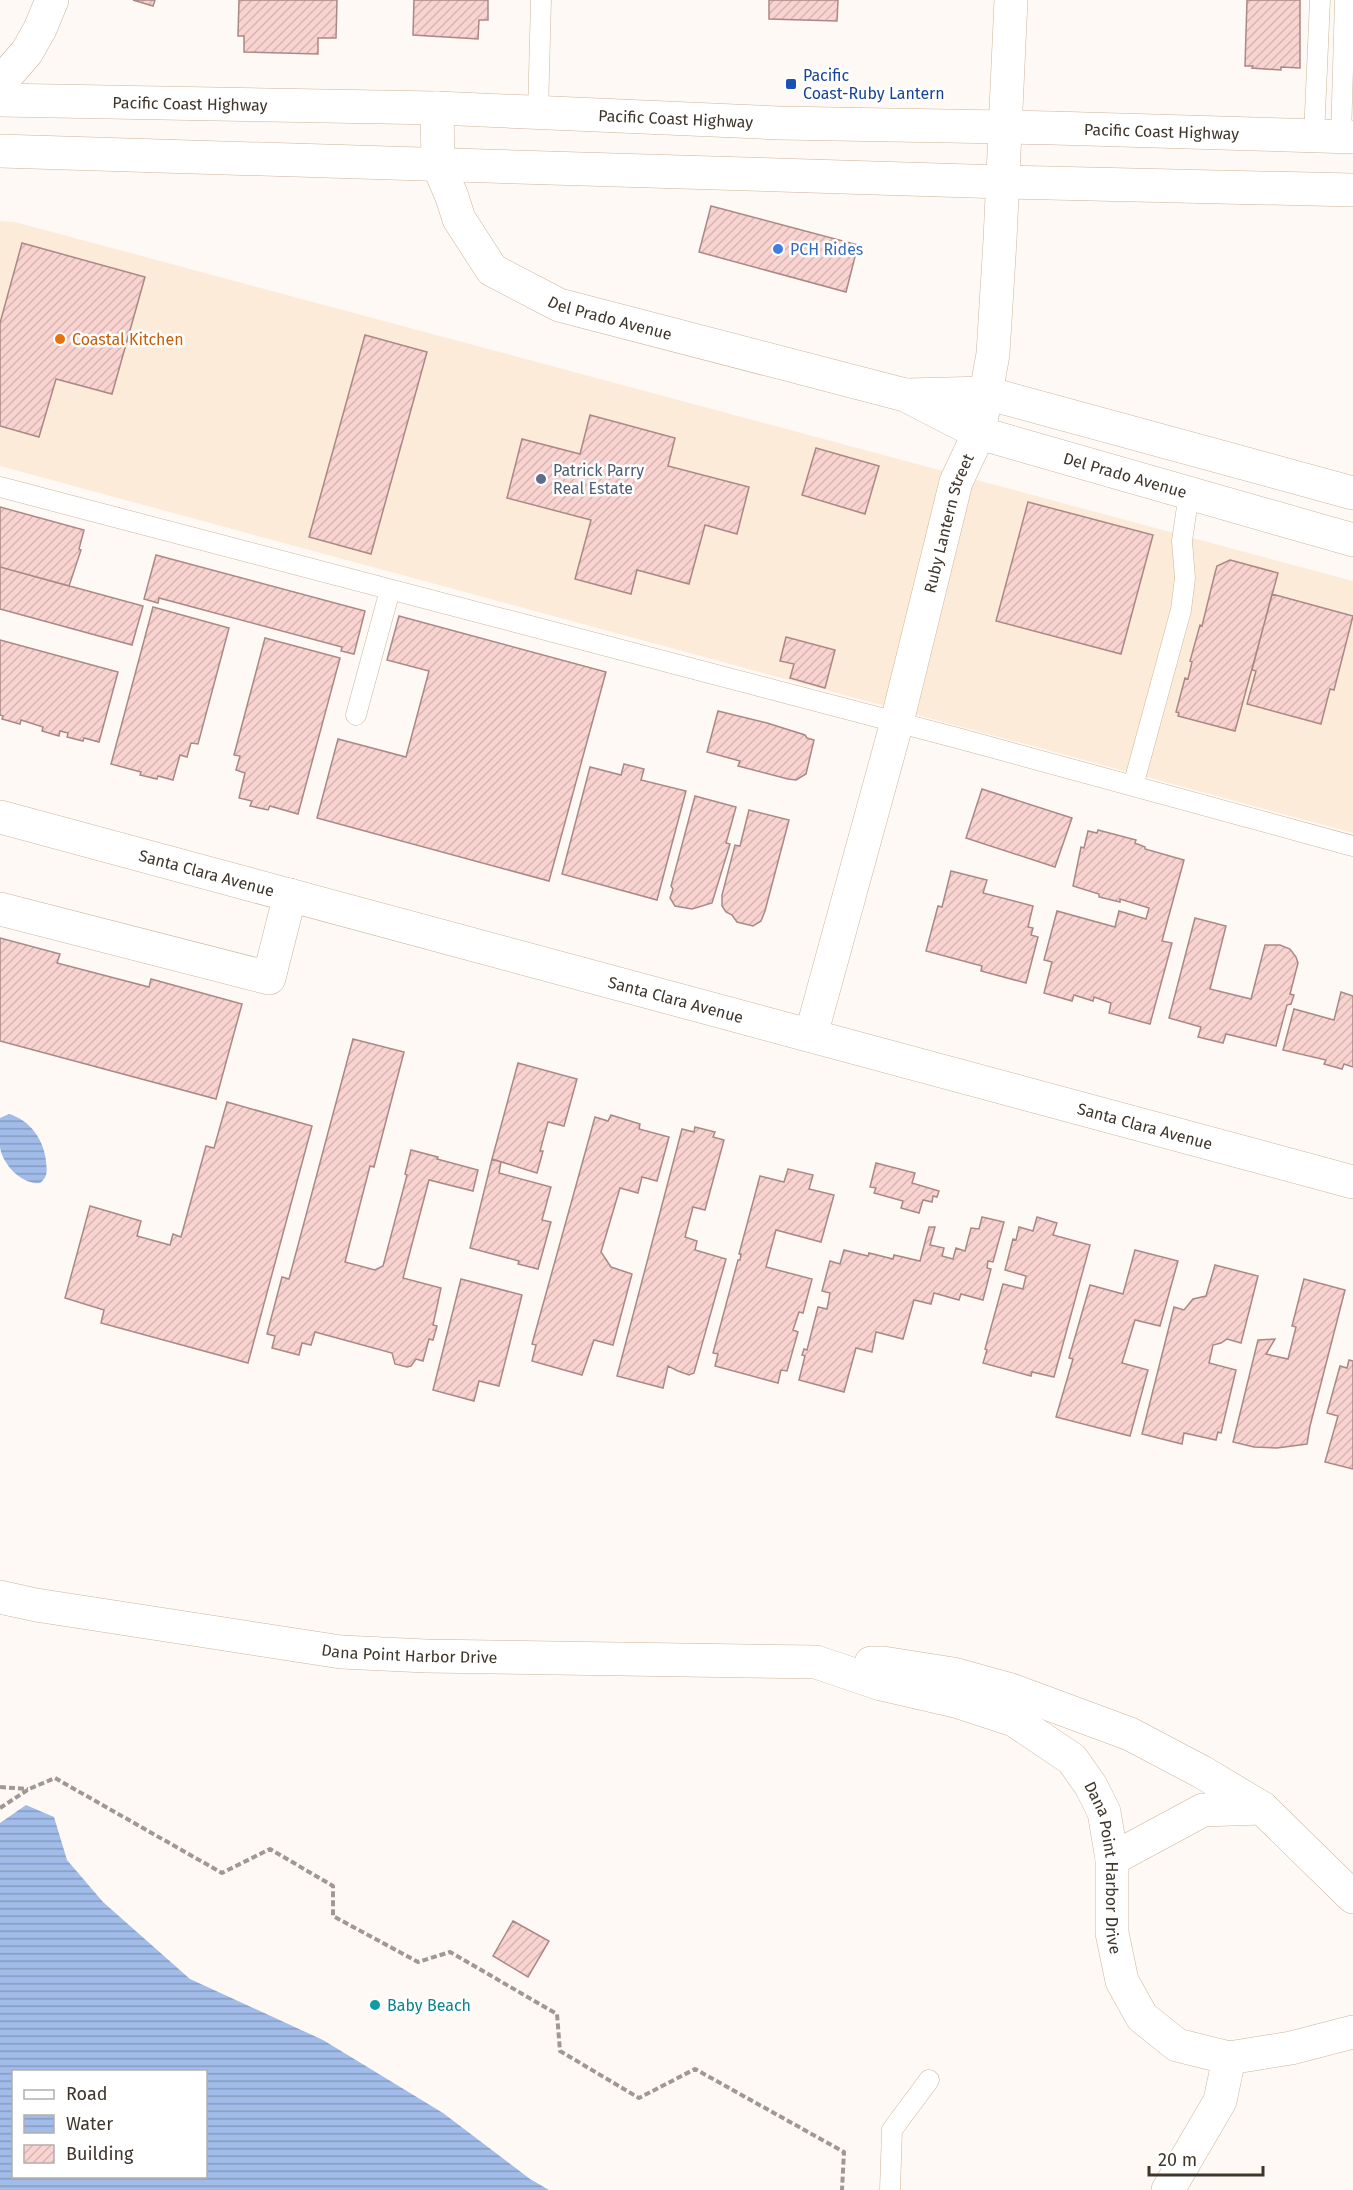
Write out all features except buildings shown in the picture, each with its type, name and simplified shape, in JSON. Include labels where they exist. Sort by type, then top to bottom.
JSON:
[{"type":"main road","points":[[0,83],[27,52],[52,0]]},
{"type":"main road","name":"Ruby Lantern Street","points":[[811,1035],[897,722],[956,483],[979,433],[993,354],[1011,0]]},
{"type":"main road","name":"Pacific Coast Highway","points":[[0,100],[437,108],[779,123],[1336,137]]},
{"type":"main road","name":"Del Prado Avenue","points":[[437,108],[438,164],[459,219],[492,270],[559,305],[905,395],[979,433],[1353,540]]},
{"type":"main road","points":[[0,151],[1003,182],[1353,190]]},
{"type":"main road","name":"Del Prado Avenue","points":[[905,395],[986,393],[1353,493]]},
{"type":"main road","name":"Santa Clara Avenue","points":[[0,817],[1353,1182]]},
{"type":"main road","points":[[0,909],[269,978],[290,895]]},
{"type":"main road","name":"Dana Point Harbor Drive","points":[[0,1597],[36,1605],[341,1652],[426,1656],[883,1663],[953,1674],[1011,1690],[1130,1734],[1202,1772],[1262,1808],[1353,1897]]},
{"type":"main road","name":"Dana Point Harbor Drive","points":[[825,1663],[881,1683],[959,1702],[1014,1720],[1072,1759],[1091,1786],[1104,1812],[1112,1859],[1112,1933],[1122,1981],[1142,2018],[1177,2044],[1229,2058],[1291,2048],[1353,2032]]},
{"type":"main road","points":[[1112,1859],[1203,1810],[1262,1808]]},
{"type":"main road","points":[[1168,2190],[1220,2101],[1229,2058]]},
{"type":"lane","points":[[538,112],[541,0]]},
{"type":"lane","points":[[1320,0],[1336,137]]},
{"type":"lane","points":[[1336,137],[1345,0]]},
{"type":"lane","points":[[0,487],[897,722],[1353,846]]},
{"type":"lane","points":[[1133,786],[1181,610],[1185,578],[1182,541],[1189,493]]},
{"type":"lane","points":[[356,716],[390,590]]},
{"type":"lane","points":[[890,2190],[892,2130],[929,2080]]},
{"type":"path","points":[[0,1808],[29,1789],[55,1778],[222,1872],[270,1849],[333,1886],[333,1916],[418,1962],[450,1952],[556,2014],[560,2051],[639,2098],[695,2069],[844,2152],[842,2190]]},
{"type":"path","points":[[0,1787],[29,1789]]},
{"type":"shaded area","points":[[0,221],[15,222],[1353,581],[1353,833],[0,466]]},
{"type":"water","points":[[9,1114],[23,1121],[39,1138],[45,1153],[47,1171],[40,1183],[26,1181],[20,1177],[9,1166],[2,1154],[0,1118]]},
{"type":"water","points":[[26,1805],[54,1817],[67,1860],[103,1902],[190,1979],[323,2040],[443,2113],[530,2179],[549,2190],[0,2190],[0,1823]]},
{"type":"place","name":"Pacific Coast-Ruby Lantern","points":[[791,84]]},
{"type":"place","name":"PCH Rides","points":[[778,249]]},
{"type":"place","name":"Coastal Kitchen","points":[[60,339]]},
{"type":"place","name":"Patrick Parry Real Estate","points":[[541,479]]},
{"type":"place","name":"Baby Beach","points":[[375,2005]]}]
